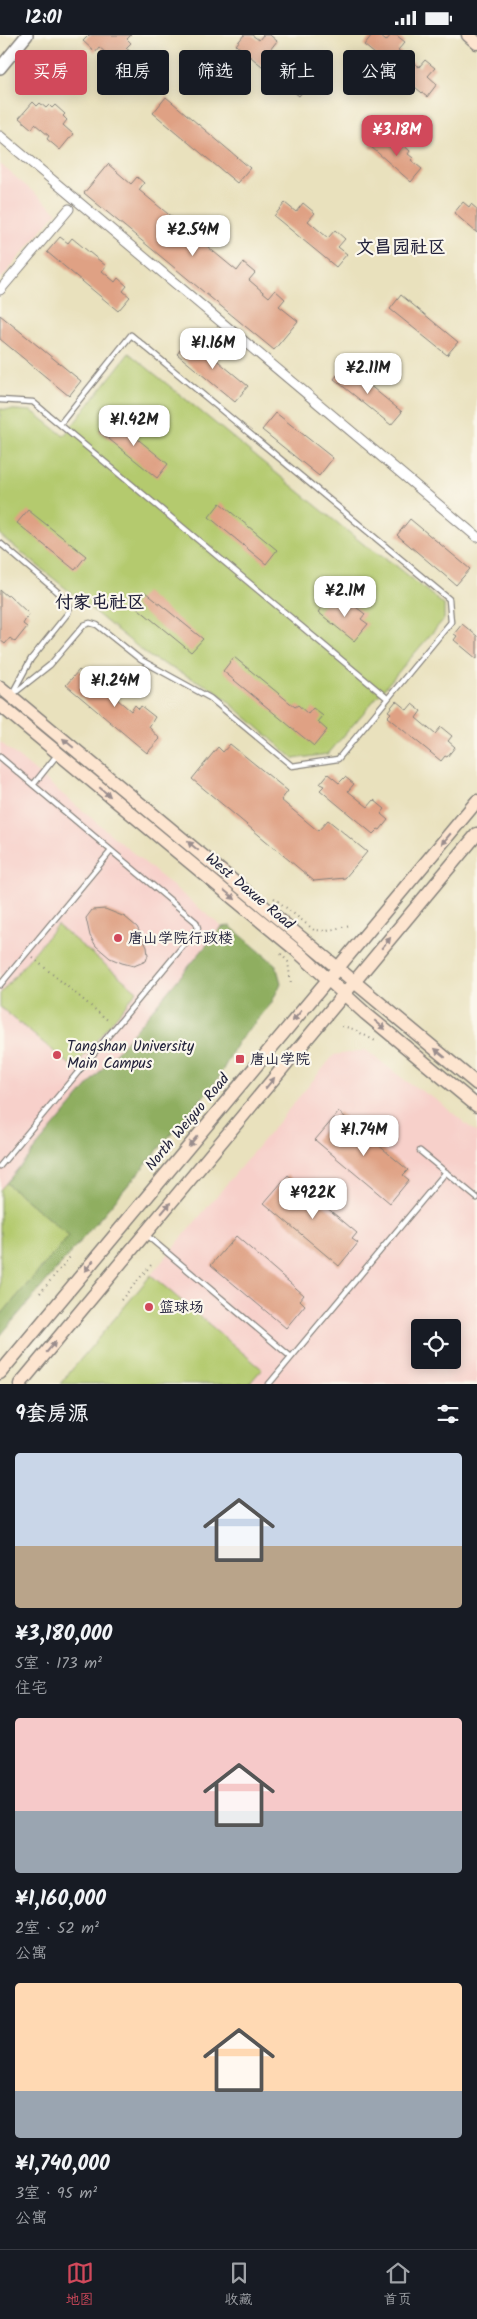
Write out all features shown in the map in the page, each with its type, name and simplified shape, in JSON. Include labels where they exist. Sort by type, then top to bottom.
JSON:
[{"type":"main road","points":[[468,35],[477,43]]},
{"type":"main road","name":"West Daxue Road","points":[[0,687],[339,967],[477,1084]]},
{"type":"main road","name":"West Daxue Road","points":[[0,705],[328,978],[477,1106]]},
{"type":"main road","name":"North Weiguo Road","points":[[0,1373],[477,801]]},
{"type":"main road","points":[[20,1384],[477,834]]},
{"type":"street","points":[[0,68],[27,35]]},
{"type":"street","points":[[0,136],[477,537]]},
{"type":"street","points":[[0,289],[69,209]]},
{"type":"lane","points":[[11,696],[50,665],[84,625],[90,623],[98,625],[141,660],[210,698],[292,766],[338,759],[451,622],[449,599],[132,335],[60,424]]},
{"type":"lane","points":[[0,400],[33,402],[387,698]]},
{"type":"lane","points":[[0,543],[66,599],[70,607],[68,613],[31,659],[11,696]]},
{"type":"lane","points":[[33,785],[58,753]]},
{"type":"lane","points":[[0,757],[196,922],[198,928],[0,1166]]},
{"type":"lane","points":[[0,985],[111,851]]},
{"type":"lane","points":[[420,1151],[477,1198]]},
{"type":"lane","points":[[269,1384],[446,1172]]},
{"type":"lane","points":[[145,1234],[291,1357]]},
{"type":"path","points":[[314,930],[327,931],[350,925]]},
{"type":"path","points":[[27,953],[115,1027]]},
{"type":"path","points":[[288,962],[291,984]]},
{"type":"path","points":[[342,1025],[377,1042]]},
{"type":"path","points":[[40,1293],[70,1257]]},
{"type":"path","points":[[121,1300],[151,1265]]},
{"type":"shaded area","points":[[0,164],[57,212],[0,280]]},
{"type":"shaded area","name":"Tangshan University Main Campus","points":[[0,742],[222,927],[0,1190]]},
{"type":"shaded area","points":[[366,1050],[406,1081],[438,1101],[477,1133],[477,1384],[60,1384],[334,1055]]},
{"type":"green space","points":[[129,353],[367,547],[394,564],[444,605],[444,619],[328,754],[294,759],[215,690],[150,657],[0,535],[0,409],[32,411],[64,436]]},
{"type":"green space","points":[[57,925],[137,991],[74,1068],[0,1007],[0,994]]},
{"type":"green space","points":[[230,926],[276,965],[281,983],[271,1004],[237,1043],[218,1079],[0,1336],[0,1316],[69,1236],[6,1183],[222,927]]},
{"type":"green space","points":[[6,1183],[69,1236],[0,1316],[0,1190]]},
{"type":"green space","points":[[151,1275],[262,1369],[249,1384],[60,1384]]},
{"type":"building","points":[[89,35],[131,35],[127,39],[131,43],[126,48],[128,50],[102,50],[99,47],[95,52],[83,41]]},
{"type":"building","points":[[244,35],[252,35],[259,40],[263,35],[270,35],[277,41],[270,50],[261,50],[261,65],[251,57],[251,50],[242,50],[236,45]]},
{"type":"building","points":[[372,35],[379,35],[386,41],[391,35],[396,35],[405,42],[398,50],[370,50],[364,45]]},
{"type":"building","points":[[425,60],[435,68],[428,76],[437,84],[427,97],[415,87],[415,64],[419,67]]},
{"type":"building","points":[[166,97],[250,168],[237,183],[153,113]]},
{"type":"building","points":[[33,102],[37,106],[40,103],[46,108],[49,105],[52,108],[55,105],[65,114],[63,116],[67,120],[63,125],[73,134],[60,150],[47,139],[49,136],[35,124],[32,129],[19,118]]},
{"type":"building","points":[[379,135],[384,140],[387,137],[390,140],[392,138],[399,144],[400,142],[410,151],[408,154],[413,158],[411,160],[422,169],[411,182],[370,146]]},
{"type":"building","points":[[108,164],[131,184],[137,177],[144,183],[139,190],[237,271],[243,263],[255,273],[249,280],[269,297],[275,290],[285,299],[279,306],[298,321],[274,350],[84,193]]},
{"type":"building","points":[[463,202],[469,207],[471,204],[477,209],[477,233],[454,213]]},
{"type":"building","points":[[285,203],[296,212],[303,203],[315,213],[308,221],[328,238],[335,230],[345,239],[338,247],[347,254],[336,267],[274,216]]},
{"type":"building","points":[[60,237],[68,243],[72,238],[106,266],[102,271],[115,282],[118,278],[127,286],[123,291],[130,297],[118,311],[47,252]]},
{"type":"building","points":[[401,295],[458,342],[447,355],[390,309]]},
{"type":"building","points":[[0,315],[81,381],[69,396],[0,339]]},
{"type":"building","points":[[190,338],[248,386],[235,402],[177,354]]},
{"type":"building","points":[[345,365],[402,412],[391,425],[334,379]]},
{"type":"building","points":[[276,413],[333,458],[319,476],[262,430]]},
{"type":"building","points":[[111,417],[168,464],[157,478],[99,431]]},
{"type":"building","points":[[220,503],[277,550],[266,564],[209,517]]},
{"type":"building","points":[[28,510],[86,556],[75,570],[17,523]]},
{"type":"building","points":[[410,519],[470,569],[456,585],[397,535]]},
{"type":"building","points":[[0,590],[7,596],[9,595],[29,614],[23,624],[27,627],[15,642],[10,638],[5,644],[0,640]]},
{"type":"building","points":[[145,592],[203,639],[191,652],[134,605]]},
{"type":"building","points":[[344,598],[365,614],[361,619],[368,624],[354,641],[318,612],[326,602],[330,605],[336,599],[340,602]]},
{"type":"building","points":[[462,624],[477,636],[477,659],[454,640],[457,636],[454,634]]},
{"type":"building","points":[[234,657],[295,707],[298,705],[308,714],[313,708],[323,716],[318,722],[327,730],[314,746],[223,671]]},
{"type":"building","points":[[79,670],[84,674],[87,671],[92,675],[96,671],[100,674],[102,671],[116,682],[113,686],[116,688],[111,694],[131,711],[135,705],[139,709],[141,706],[155,717],[149,727],[160,739],[147,753],[66,685]]},
{"type":"building","points":[[396,701],[407,710],[412,704],[421,711],[416,718],[435,734],[441,727],[452,736],[448,741],[455,747],[447,757],[445,756],[441,761],[387,717],[391,713],[388,711]]},
{"type":"building","points":[[230,744],[288,791],[281,800],[318,831],[328,820],[367,852],[345,878],[314,881],[192,779],[218,747],[223,752]]},
{"type":"building","points":[[328,774],[339,783],[345,777],[354,784],[348,791],[368,807],[374,800],[385,809],[381,814],[388,820],[380,830],[378,829],[373,834],[320,790],[324,786],[320,784]]},
{"type":"building","name":"唐山学院行政楼","points":[[105,909],[125,917],[137,927],[147,947],[148,955],[146,961],[134,966],[122,963],[110,958],[96,946],[90,936],[86,918],[92,910]]},
{"type":"building","points":[[339,1112],[408,1170],[403,1175],[409,1180],[390,1203],[315,1140]]},
{"type":"building","points":[[288,1175],[357,1233],[352,1239],[358,1243],[339,1266],[264,1203]]},
{"type":"building","points":[[236,1236],[304,1295],[300,1300],[305,1305],[286,1328],[211,1265]]},
{"type":"place","name":"唐山学院行政楼","points":[[118,938]]},
{"type":"place","name":"Tangshan University Main Campus","points":[[57,1055]]},
{"type":"place","name":"唐山学院","points":[[240,1059]]},
{"type":"place","name":"篮球场","points":[[149,1307]]},
{"type":"district","name":"文昌园社区","points":[[401,247]]},
{"type":"district","name":"付家屯社区","points":[[100,602]]}]
